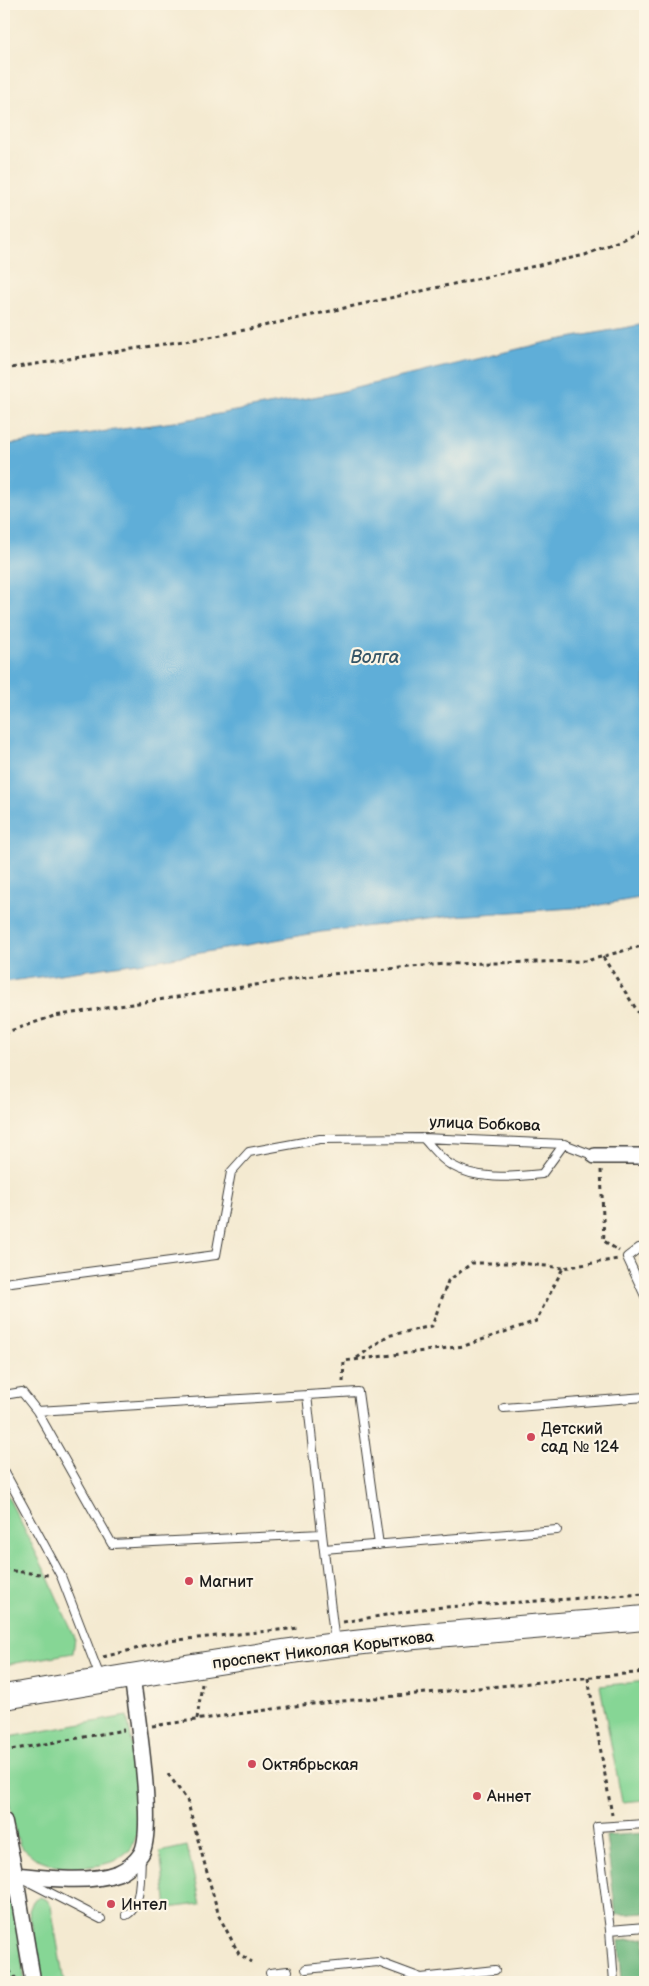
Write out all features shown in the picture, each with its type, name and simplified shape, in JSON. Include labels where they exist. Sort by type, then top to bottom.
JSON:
[{"type":"main road","name":"проспект Николая Корыткова","points":[[4,1697],[336,1646],[410,1637],[645,1618]]},
{"type":"street","name":"улица Бобкова","points":[[598,1156],[645,1156]]},
{"type":"street","points":[[10,1878],[86,1879],[118,1873],[132,1864],[142,1853],[146,1823],[144,1776],[132,1676]]},
{"type":"street","points":[[4,1821],[10,1878],[33,1982]]},
{"type":"lane","name":"улица Бобкова","points":[[4,1283],[216,1255],[231,1172],[249,1152],[320,1139],[423,1138],[564,1144],[598,1156]]},
{"type":"lane","points":[[423,1138],[450,1164],[476,1175],[514,1177],[542,1174],[564,1144]]},
{"type":"lane","points":[[645,1247],[639,1248],[627,1257],[645,1296]]},
{"type":"lane","points":[[4,1395],[22,1392],[37,1410],[112,1544],[322,1534]]},
{"type":"lane","points":[[37,1410],[358,1392],[378,1544]]},
{"type":"lane","points":[[307,1395],[336,1646]]},
{"type":"lane","points":[[504,1408],[645,1397]]},
{"type":"lane","points":[[4,1471],[61,1576],[102,1681]]},
{"type":"lane","points":[[324,1549],[557,1530]]},
{"type":"lane","points":[[614,1982],[610,1930],[597,1827],[645,1824]]},
{"type":"lane","points":[[126,1915],[132,1912],[137,1903],[142,1853]]},
{"type":"lane","points":[[10,1878],[101,1919]]},
{"type":"lane","points":[[610,1930],[645,1927]]},
{"type":"lane","points":[[306,1969],[378,1962],[421,1980],[495,1970]]},
{"type":"lane","points":[[270,1973],[288,1971]]},
{"type":"path","points":[[4,369],[222,335],[585,255],[645,230]]},
{"type":"path","points":[[4,1033],[54,1016],[320,975],[445,964],[586,961],[645,945]]},
{"type":"path","points":[[603,957],[645,1023]]},
{"type":"path","points":[[598,1156],[604,1241],[627,1257]]},
{"type":"path","points":[[356,1359],[386,1336],[432,1326],[448,1281],[472,1263],[520,1263],[563,1268],[627,1257]]},
{"type":"path","points":[[343,1393],[344,1360],[464,1346],[536,1321],[563,1268]]},
{"type":"path","points":[[4,1570],[61,1576]]},
{"type":"path","points":[[4,1751],[138,1728],[302,1705],[645,1672]]},
{"type":"path","points":[[588,1678],[614,1826]]},
{"type":"path","points":[[197,1719],[202,1684]]},
{"type":"path","points":[[168,1774],[187,1800],[219,1916],[239,1954],[252,1962]]},
{"type":"path","points":[[4,1964],[20,1982]]},
{"type":"path","points":[[4,1976],[11,1982]]},
{"type":"green space","points":[[4,1489],[46,1573],[75,1638],[73,1653],[4,1665]]},
{"type":"green space","points":[[645,1681],[645,1800],[622,1802],[600,1686]]},
{"type":"green space","points":[[127,1716],[134,1754],[140,1826],[131,1849],[115,1861],[86,1867],[59,1867],[35,1858],[20,1846],[15,1832],[4,1777],[4,1738]]},
{"type":"green space","points":[[645,1833],[645,1913],[616,1915],[606,1836]]},
{"type":"green space","points":[[187,1846],[200,1904],[167,1908],[160,1852]]},
{"type":"green space","points":[[4,1859],[12,1891],[25,1982],[4,1982]]},
{"type":"green space","points":[[40,1897],[47,1900],[51,1906],[64,1982],[43,1982],[29,1911],[33,1901]]},
{"type":"green space","points":[[645,1938],[645,1982],[622,1982],[619,1941]]},
{"type":"water","name":"Волга","points":[[645,324],[645,897],[588,907],[453,916],[321,932],[166,959],[4,982],[4,445],[174,422],[335,393],[547,342]]},
{"type":"place","name":"Детский сад № 124","points":[[531,1437]]},
{"type":"place","name":"Магнит","points":[[189,1581]]},
{"type":"place","name":"Октябрьская","points":[[252,1764]]},
{"type":"place","name":"Аннет","points":[[477,1796]]},
{"type":"place","name":"Интел","points":[[111,1904]]}]
